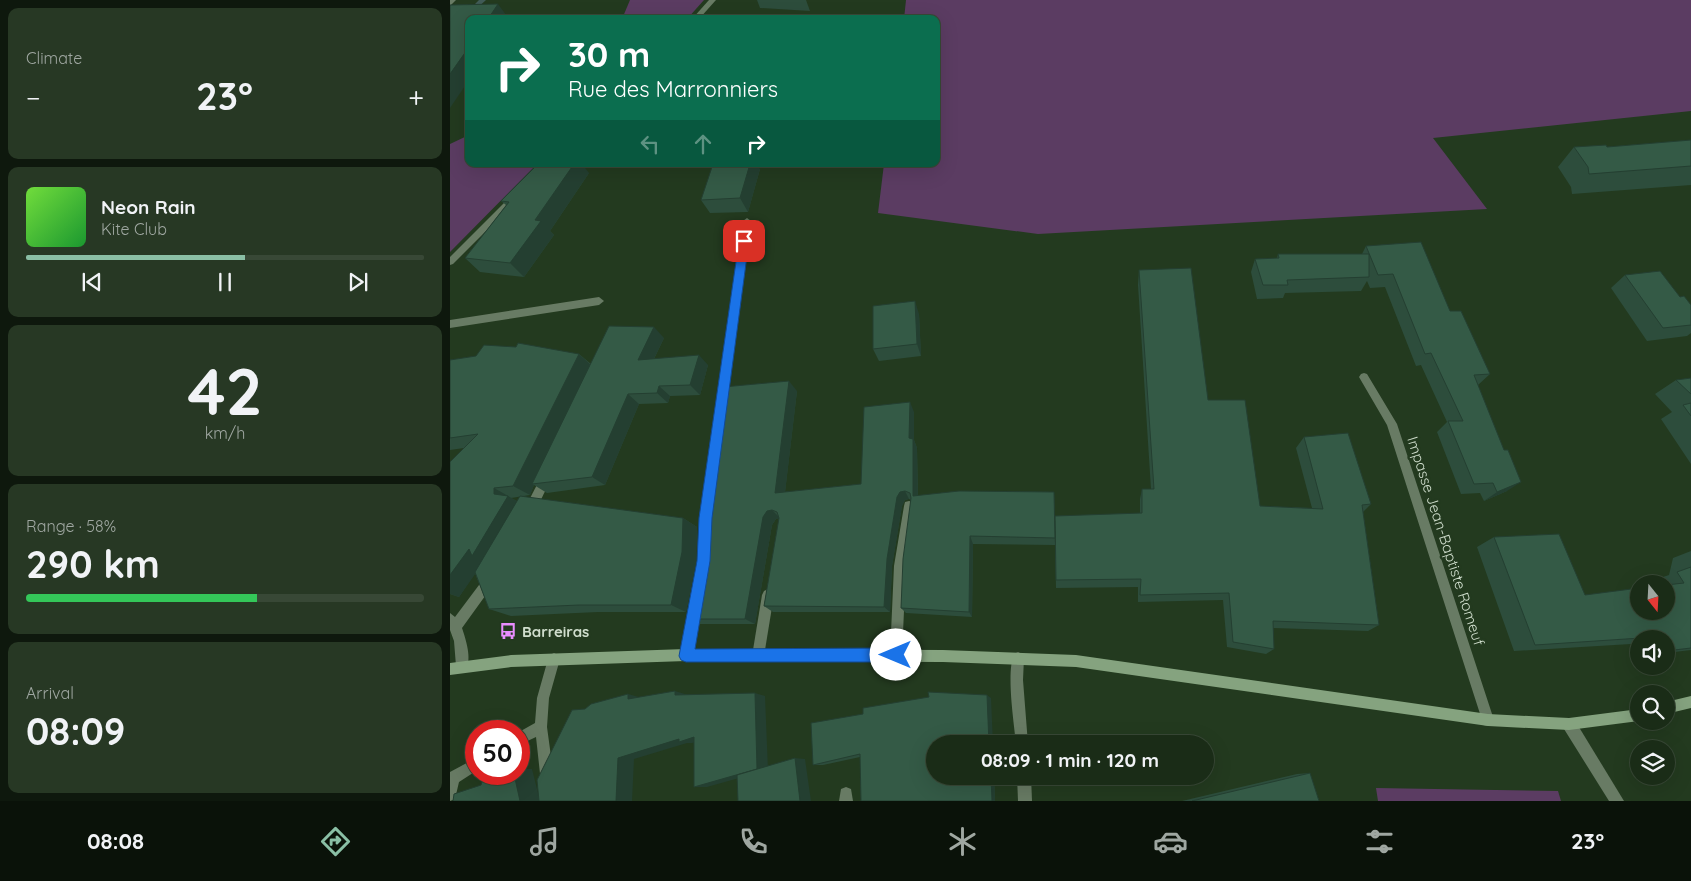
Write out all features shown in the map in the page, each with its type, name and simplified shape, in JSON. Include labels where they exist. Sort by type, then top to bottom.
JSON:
[{"type":"main road","points":[[456,668],[554,659],[686,656],[896,655],[1018,658],[1076,661],[1488,720],[1569,724],[1630,716]]},
{"type":"main road","points":[[1675,706],[1691,702]]},
{"type":"street","points":[[450,4],[453,0]]},
{"type":"street","points":[[699,15],[713,0]]},
{"type":"street","points":[[450,262],[514,199]]},
{"type":"street","points":[[720,409],[747,221]]},
{"type":"street","points":[[450,324],[599,301]]},
{"type":"street","name":"Impasse Jean-Baptiste Romeuf","points":[[1364,377],[1392,424],[1488,720]]},
{"type":"street","points":[[523,522],[550,469]]},
{"type":"street","points":[[896,655],[900,566],[909,506]]},
{"type":"street","points":[[456,668],[462,645],[453,623],[493,573]]},
{"type":"street","points":[[758,656],[771,581]]},
{"type":"street","points":[[686,656],[697,599]]},
{"type":"street","points":[[1018,658],[1017,680],[1021,735]]},
{"type":"street","points":[[550,801],[541,727],[543,698],[554,659]]},
{"type":"street","points":[[1569,724],[1617,801]]},
{"type":"street","points":[[530,733],[541,727]]},
{"type":"street","points":[[450,794],[451,780],[465,771]]},
{"type":"street","points":[[1024,785],[1025,801]]},
{"type":"shaded area","points":[[630,0],[704,0],[691,15],[624,15]]},
{"type":"shaded area","points":[[906,0],[1691,0],[1691,111],[1433,138],[1487,209],[1038,234],[878,213],[884,167],[940,167],[940,15],[904,15]]},
{"type":"shaded area","points":[[465,137],[465,167],[534,167],[450,252],[450,144]]},
{"type":"shaded area","points":[[1376,788],[1558,791],[1561,801],[1378,801]]},
{"type":"building","points":[[498,4],[491,15],[465,15],[465,53],[450,74],[450,5]]},
{"type":"building","points":[[1691,140],[1691,166],[1589,174],[1588,167],[1574,147],[1606,145],[1607,147]]},
{"type":"building","points":[[535,167],[572,167],[535,220],[541,221],[510,263],[465,258],[509,202],[501,201]]},
{"type":"building","points":[[712,167],[749,167],[740,198],[701,200]]},
{"type":"building","points":[[1421,242],[1450,311],[1461,311],[1490,374],[1474,375],[1504,450],[1508,450],[1521,482],[1497,492],[1493,483],[1474,484],[1448,421],[1463,421],[1431,353],[1425,354],[1393,274],[1378,275],[1366,246]]},
{"type":"building","points":[[1278,254],[1369,254],[1369,277],[1287,280],[1288,285],[1263,285],[1255,259],[1279,258]]},
{"type":"building","points":[[1191,268],[1208,400],[1245,400],[1260,506],[1323,509],[1304,437],[1348,433],[1371,504],[1362,505],[1379,625],[1273,621],[1274,649],[1233,642],[1229,593],[1140,595],[1141,579],[1056,580],[1055,516],[1142,513],[1142,489],[1154,489],[1139,270]]},
{"type":"building","points":[[1660,271],[1680,297],[1684,296],[1691,305],[1691,325],[1663,328],[1625,275]]},
{"type":"building","points":[[915,301],[917,344],[873,349],[873,306]]},
{"type":"building","points":[[609,326],[654,327],[638,360],[699,355],[690,385],[659,386],[657,393],[628,394],[592,477],[532,484]]},
{"type":"building","points":[[518,343],[579,354],[513,486],[494,488],[494,494],[508,496],[472,556],[469,549],[450,575],[450,462],[478,434],[450,438],[450,360],[476,356],[484,345],[516,347]]},
{"type":"building","points":[[1691,378],[1691,394],[1676,380]]},
{"type":"building","points":[[789,381],[775,493],[861,484],[864,407],[910,402],[909,438],[913,439],[913,496],[959,491],[1054,492],[1055,538],[970,536],[969,612],[901,608],[903,559],[911,498],[910,493],[900,492],[897,497],[887,559],[884,607],[764,606],[779,518],[777,512],[767,511],[763,517],[745,619],[688,619],[701,554],[702,521],[709,462],[714,435],[717,434],[723,387]]},
{"type":"building","points":[[1691,403],[1691,416],[1683,405]]},
{"type":"building","points":[[520,496],[683,518],[682,552],[671,605],[579,605],[489,609],[475,572]]},
{"type":"building","points":[[1559,534],[1585,595],[1630,589],[1630,620],[1675,620],[1675,584],[1684,583],[1677,572],[1691,567],[1691,648],[1675,650],[1675,630],[1630,630],[1630,639],[1535,645],[1494,537]]},
{"type":"building","points":[[675,691],[675,695],[755,693],[757,769],[694,787],[694,737],[679,742],[679,739],[618,758],[616,801],[539,801],[537,780],[572,710],[585,709],[591,704],[628,694],[628,699]]},
{"type":"building","points":[[928,692],[987,695],[989,735],[926,735],[926,785],[991,785],[992,801],[861,801],[860,754],[813,765],[811,723],[863,714],[863,708],[929,697]]},
{"type":"building","points":[[795,758],[800,801],[738,801],[737,775]]},
{"type":"building","points":[[1310,773],[1319,801],[1192,801]]},
{"type":"building","points":[[481,785],[516,785],[520,801],[453,801],[454,794]]},
{"type":"waterway","points":[[468,11],[472,10],[483,0]]},
{"type":"place","name":"Barreiras","points":[[508,631]]},
{"type":"route","points":[[744,241],[705,518],[704,561],[686,656],[896,655]]}]
